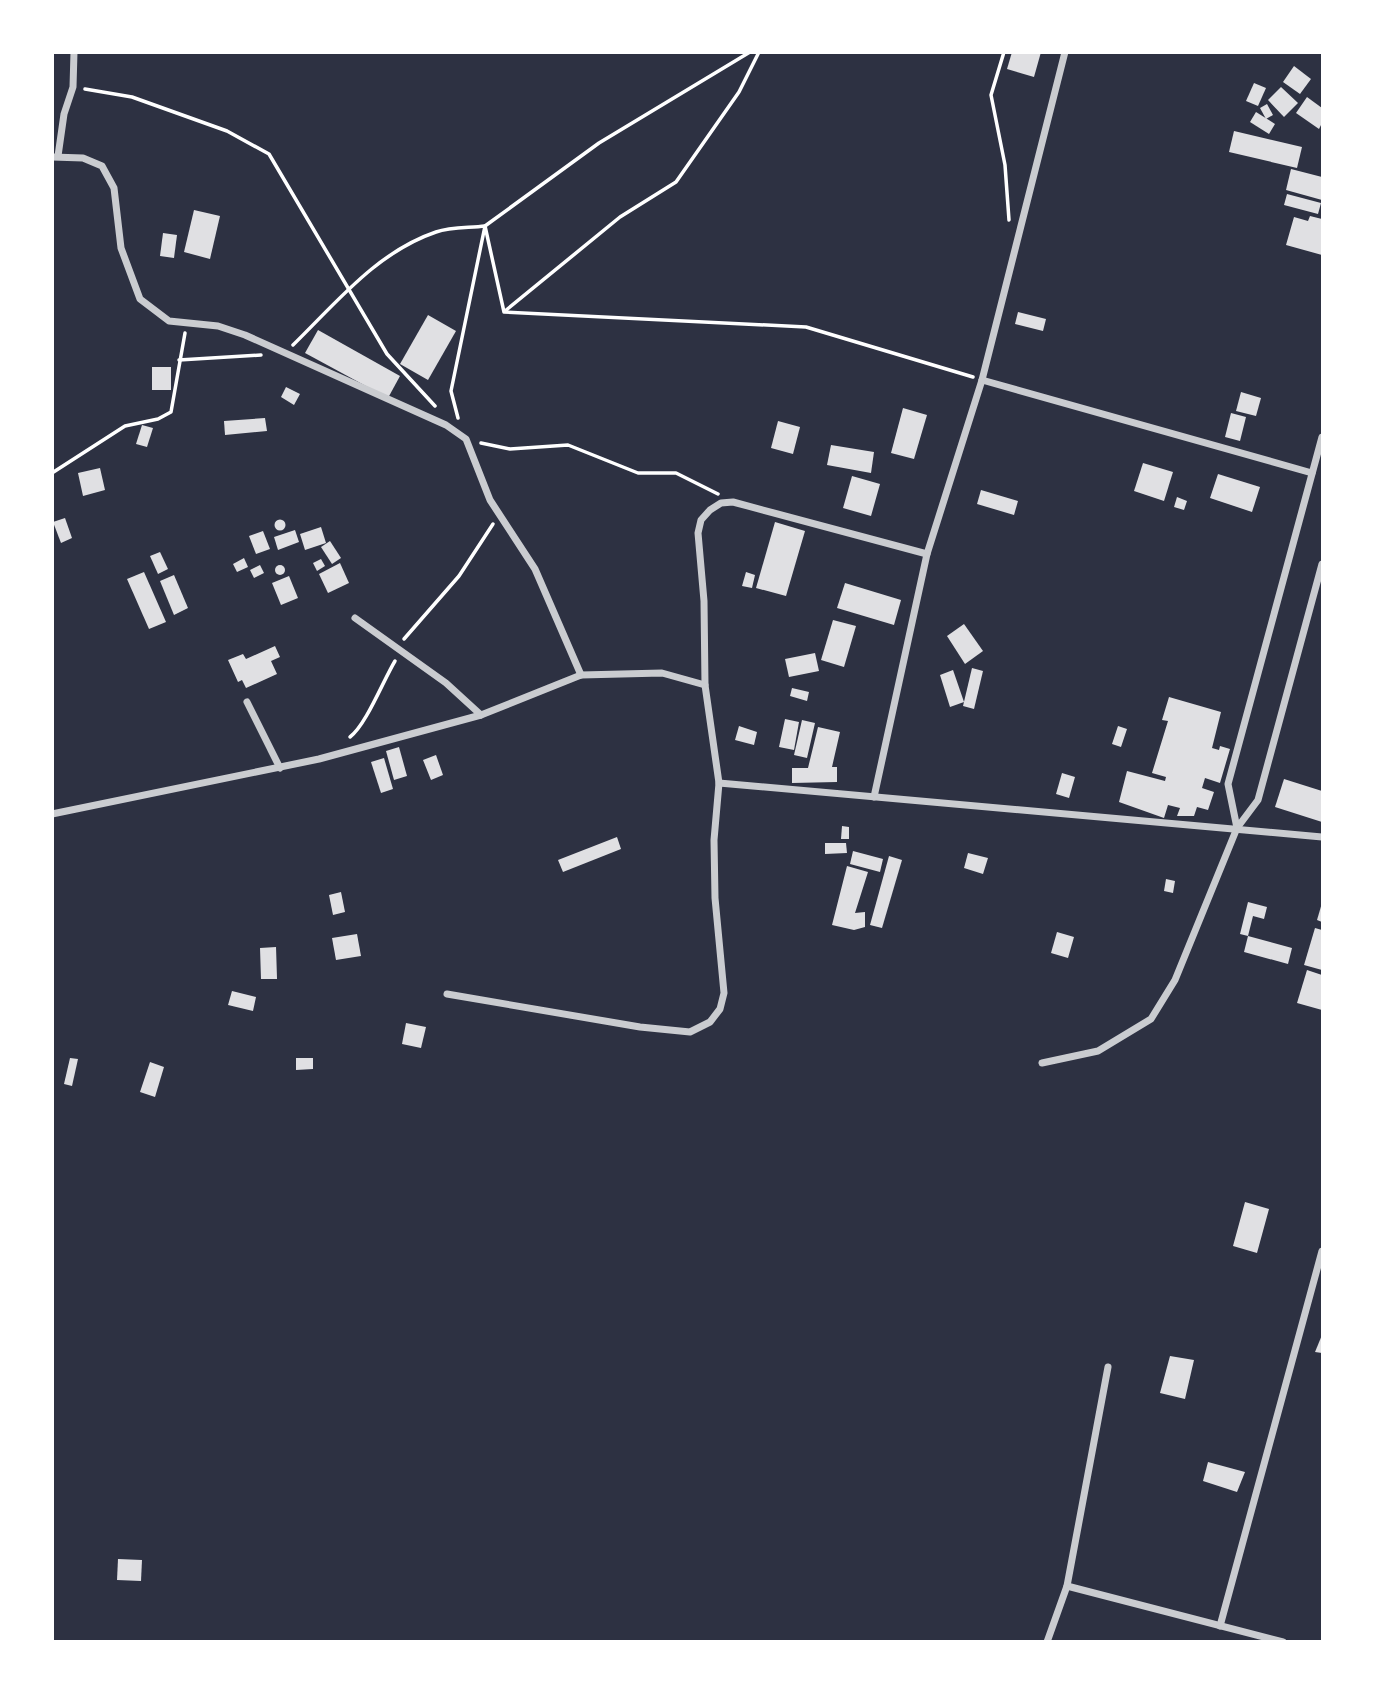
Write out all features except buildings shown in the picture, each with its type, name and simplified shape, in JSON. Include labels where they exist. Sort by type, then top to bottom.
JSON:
[{"type":"street","points":[[74,52],[73,87],[55,156],[83,158],[102,166],[114,188],[121,248],[140,299],[169,321],[218,326],[446,425],[466,439],[490,500],[535,569],[581,675]]},
{"type":"street","points":[[874,797],[927,554],[982,380],[1065,52]]},
{"type":"street","points":[[982,380],[1312,473]]},
{"type":"street","points":[[1237,828],[1228,785],[1322,437]]},
{"type":"street","points":[[447,994],[640,1027],[690,1031],[710,1022],[720,1009],[724,993],[715,886],[719,783],[705,685],[704,601],[698,533],[701,520],[721,503],[733,502],[927,554]]},
{"type":"street","points":[[1042,1063],[1098,1051],[1151,1019],[1175,980],[1237,828],[1258,800],[1322,564]]},
{"type":"street","points":[[355,618],[446,683],[481,715]]},
{"type":"street","points":[[52,814],[280,768],[481,715],[581,675],[662,673],[705,685]]},
{"type":"street","points":[[247,702],[280,768]]},
{"type":"street","points":[[719,783],[1322,836]]},
{"type":"street","points":[[1220,1626],[1322,1251]]},
{"type":"street","points":[[1047,1642],[1068,1586],[1108,1367]]},
{"type":"street","points":[[1068,1586],[1283,1642]]},
{"type":"path","points":[[179,360],[284,354],[349,288],[396,249],[439,231],[485,226],[599,143],[750,52]]},
{"type":"path","points":[[504,312],[620,217],[676,182],[739,92],[759,52]]},
{"type":"path","points":[[1004,52],[991,95],[1005,165],[1009,221]]},
{"type":"path","points":[[73,87],[132,97],[227,131],[269,154],[387,354],[440,411]]},
{"type":"path","points":[[485,226],[504,312]]},
{"type":"path","points":[[485,226],[451,391],[466,439],[510,449],[568,445],[638,473],[676,473],[733,502]]},
{"type":"path","points":[[504,312],[806,327],[982,380]]},
{"type":"path","points":[[52,473],[125,426],[158,419],[171,412],[187,324]]}]
